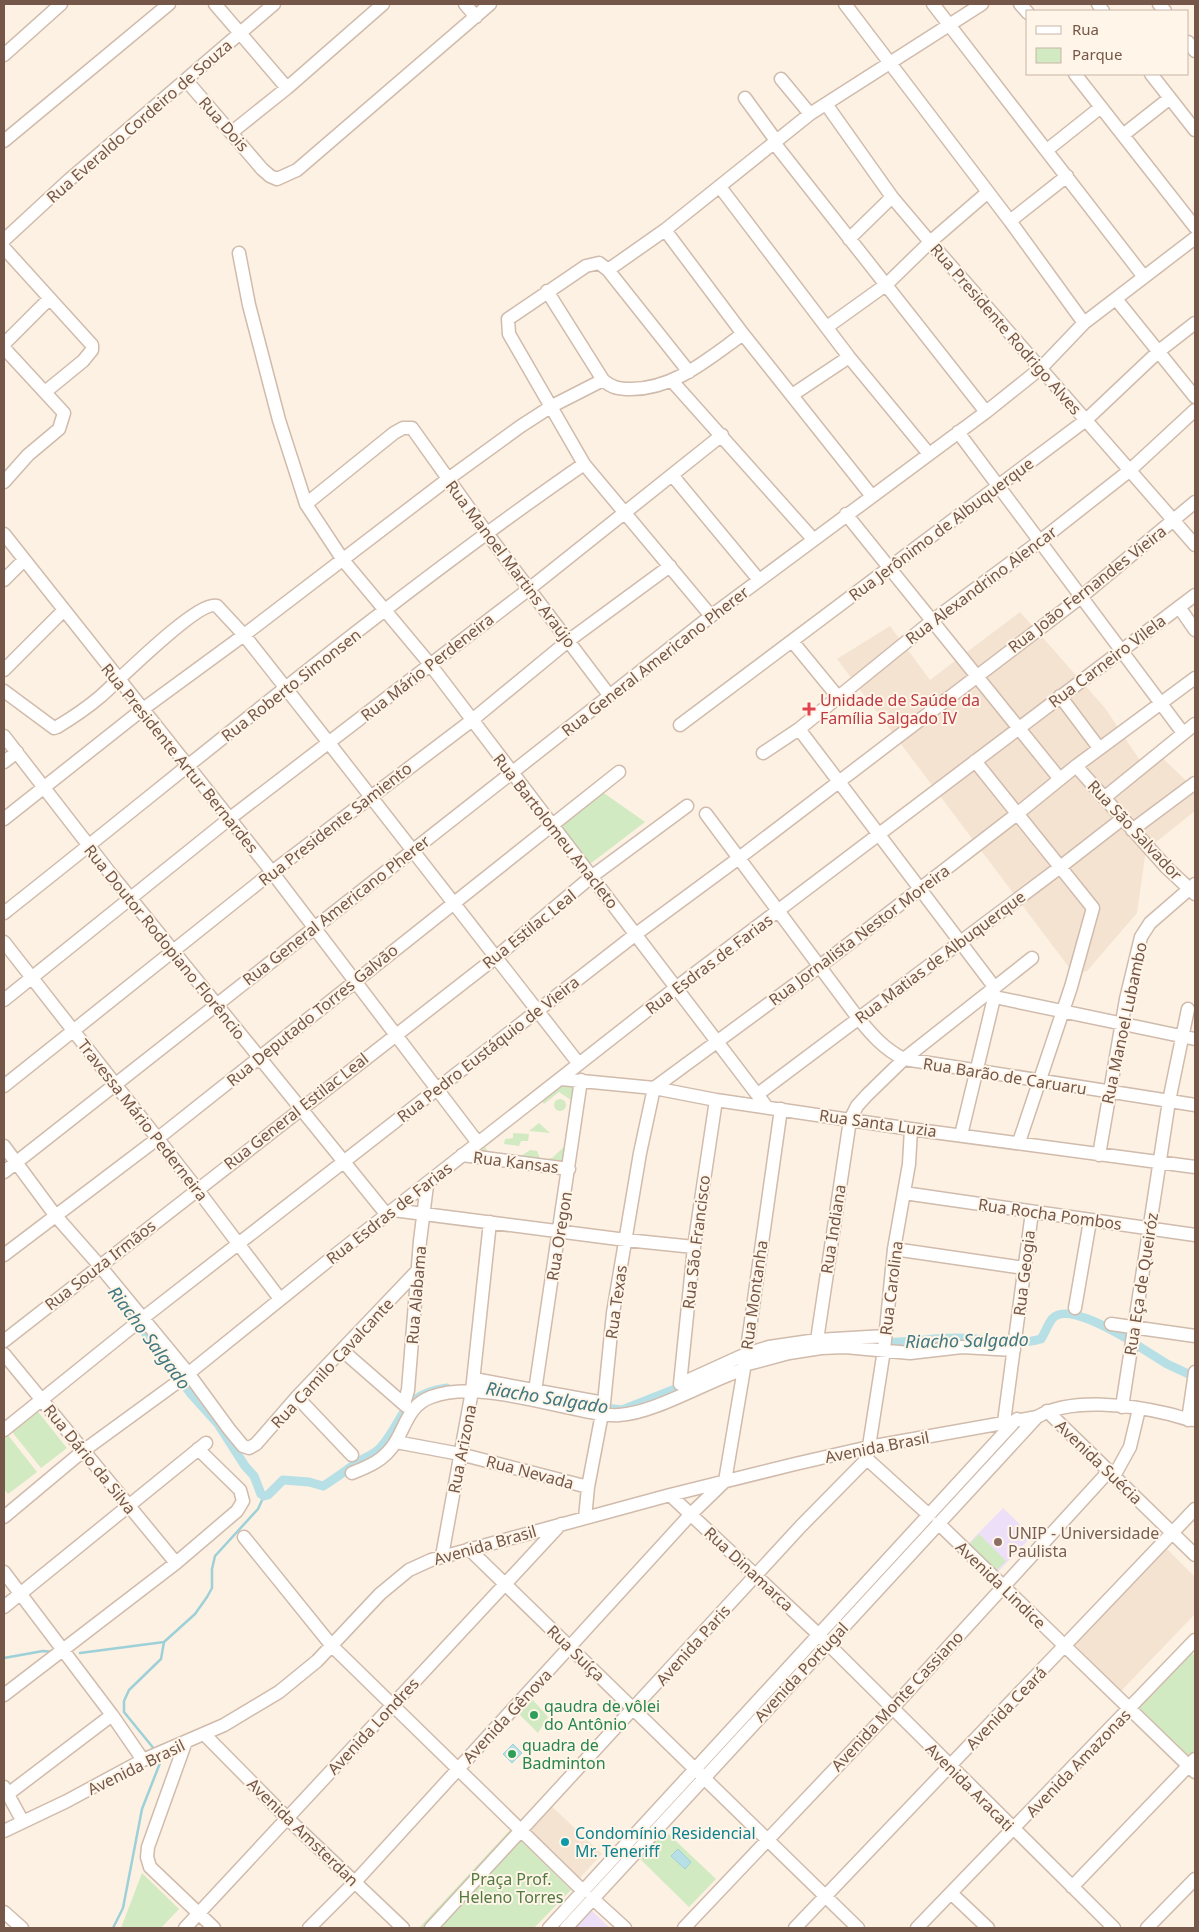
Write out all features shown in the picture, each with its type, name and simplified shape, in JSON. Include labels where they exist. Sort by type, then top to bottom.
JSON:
[{"type":"street","points":[[4,55],[61,4]]},
{"type":"street","points":[[4,141],[169,4]]},
{"type":"street","points":[[215,4],[287,88]]},
{"type":"street","name":"Rua Everaldo Cordeiro de Souza","points":[[4,240],[274,4]]},
{"type":"street","points":[[232,132],[287,88],[383,4]]},
{"type":"street","points":[[465,4],[476,17],[490,4]]},
{"type":"street","points":[[844,4],[1010,221],[1084,323]]},
{"type":"street","points":[[933,4],[1144,277]]},
{"type":"street","points":[[608,270],[665,230],[810,114],[888,62],[982,4]]},
{"type":"street","name":"Rua Dois","points":[[186,80],[262,169],[277,179],[297,170],[476,17]]},
{"type":"street","points":[[1076,75],[1195,227]]},
{"type":"street","points":[[1152,75],[1195,130]]},
{"type":"street","points":[[781,79],[810,114]]},
{"type":"street","points":[[745,98],[776,143],[849,239],[887,284],[986,412]]},
{"type":"street","points":[[1123,135],[1170,98]]},
{"type":"street","name":"Rua Presidente Rodrigo Alves","points":[[826,104],[892,197],[1195,545]]},
{"type":"street","points":[[1047,150],[1101,107]]},
{"type":"street","points":[[1010,221],[1067,176]]},
{"type":"street","points":[[720,186],[849,357],[928,454]]},
{"type":"street","points":[[827,327],[887,284],[930,242],[988,192]]},
{"type":"street","points":[[849,239],[892,197]]},
{"type":"street","points":[[665,230],[743,334],[871,495]]},
{"type":"street","name":"Rua General Americano Pherer","points":[[4,1172],[114,1083],[711,616],[871,495],[986,412],[1041,368],[1084,323],[1195,238]]},
{"type":"street","points":[[4,248],[92,346],[89,354],[45,392]]},
{"type":"street","name":"Rua Bartolomeu Anacleto","points":[[239,253],[249,305],[277,412],[306,504],[343,560],[429,664],[766,1106]]},
{"type":"street","points":[[689,372],[608,270],[599,263],[594,262],[515,312],[508,319],[510,334],[584,464],[711,616]]},
{"type":"street","points":[[548,292],[603,380],[609,386],[620,388],[653,386],[672,381],[689,372],[743,334]]},
{"type":"street","points":[[4,344],[49,299]]},
{"type":"street","points":[[1116,299],[1160,351],[1195,397]]},
{"type":"street","name":"Rua Jerônimo de Albuquerque","points":[[680,725],[1086,420],[1160,351],[1195,323]]},
{"type":"street","points":[[4,348],[62,408],[64,413],[62,424],[53,435],[28,455],[4,482]]},
{"type":"street","points":[[792,395],[849,357]]},
{"type":"street","points":[[4,819],[44,785],[143,709],[244,635],[448,479],[552,406],[603,380]]},
{"type":"street","points":[[672,381],[813,539]]},
{"type":"street","name":"Rua Alexandrino Alencar","points":[[762,753],[799,729],[932,621],[1040,541],[1129,471],[1195,410]]},
{"type":"street","name":"Rua Manoel Martins Araújo","points":[[306,504],[394,432],[408,427],[415,432],[486,532],[609,695]]},
{"type":"street","points":[[958,432],[1183,734]]},
{"type":"street","name":"Rua Mário Perdeneira","points":[[4,1000],[229,819],[529,589],[624,511],[722,435]]},
{"type":"street","name":"Rua Roberto Simonsen","points":[[4,913],[187,766],[486,532],[584,464]]},
{"type":"street","points":[[672,475],[759,580]]},
{"type":"street","name":"Rua João Fernandes Vieira","points":[[976,674],[1080,597],[1195,502]]},
{"type":"street","points":[[846,514],[891,567],[932,621],[1059,778]]},
{"type":"street","name":"Rua Presidente Artur Bernardes","points":[[4,534],[23,561],[272,872],[312,928],[395,1033],[478,1143]]},
{"type":"street","points":[[4,580],[23,561]]},
{"type":"street","name":"Rua Presidente Samiento","points":[[4,1086],[272,872],[470,720],[568,641],[670,566]]},
{"type":"street","name":"Rua Carneiro Vilela","points":[[879,835],[1195,595]]},
{"type":"street","points":[[4,691],[54,728],[57,728],[99,698],[147,653],[198,612],[210,605],[217,606],[244,635],[579,1064]]},
{"type":"street","points":[[1179,607],[1195,630]]},
{"type":"street","points":[[4,670],[63,611]]},
{"type":"street","points":[[792,641],[838,697]]},
{"type":"street","name":"Rua Pedro Eustáquio de Vieira","points":[[4,1430],[139,1322],[636,934],[739,858],[976,674]]},
{"type":"street","name":"Rua Jornalista Nestor Moreira","points":[[654,1088],[820,966],[1017,814],[1059,778],[1195,678]]},
{"type":"street","points":[[1060,696],[1099,748]]},
{"type":"street","points":[[1104,798],[1195,724]]},
{"type":"street","points":[[799,729],[960,941],[991,994],[961,1135]]},
{"type":"street","name":"Rua Doutor Rodopiano Florêncio","points":[[4,736],[44,785],[88,846],[174,950],[343,1163],[390,1212]]},
{"type":"street","points":[[4,762],[16,752]]},
{"type":"street","points":[[975,761],[1093,908],[1062,1013],[1037,1082],[1019,1142]]},
{"type":"street","name":"Rua São Salvador","points":[[1076,766],[1132,830],[1194,889]]},
{"type":"street","name":"Rua Deputado Torres Galvão","points":[[4,1255],[157,1139],[619,772]]},
{"type":"street","points":[[1132,830],[1195,784]]},
{"type":"street","name":"Rua Estilac Leal","points":[[395,1033],[495,958],[591,878],[687,806]]},
{"type":"street","points":[[706,814],[877,1042],[904,1059]]},
{"type":"street","name":"Rua Matias de Albuquerque","points":[[758,1094],[1122,819]]},
{"type":"street","name":"Rua Esdras de Farias","points":[[4,1517],[83,1451],[184,1377],[676,987],[879,835]]},
{"type":"street","name":"Rua Manoel Lubambo","points":[[1099,1155],[1122,1024],[1141,937],[1150,923],[1194,889]]},
{"type":"street","name":"Travessa Mário Pederneira","points":[[4,942],[240,1244],[280,1299]]},
{"type":"street","points":[[850,1120],[857,1106],[904,1059],[991,994],[1032,958]]},
{"type":"street","points":[[991,994],[1062,1013],[1195,1038]]},
{"type":"street","name":"Rua Eça de Queiróz","points":[[1122,1407],[1133,1327],[1162,1162],[1169,1101],[1188,1009]]},
{"type":"street","name":"Rua General Estilac Leal","points":[[197,1189],[301,1109],[395,1033]]},
{"type":"street","name":"Rua Barão de Caruaru","points":[[904,1059],[1037,1082],[1195,1105]]},
{"type":"street","name":"Rua Santa Luzia","points":[[561,1079],[654,1088],[716,1100],[911,1129],[1195,1167]]},
{"type":"street","name":"Rua Oregon","points":[[534,1391],[582,1080]]},
{"type":"street","name":"Rua Texas","points":[[585,1518],[588,1487],[603,1407],[613,1313],[640,1153],[654,1088]]},
{"type":"street","name":"Rua São Francisco","points":[[716,1100],[694,1247],[680,1384],[745,1361]]},
{"type":"street","name":"Rua Montanha","points":[[725,1481],[745,1361],[781,1109]]},
{"type":"street","name":"Rua Indiana","points":[[817,1340],[850,1120]]},
{"type":"street","name":"Rua Carolina","points":[[868,1453],[884,1343],[894,1249],[909,1164],[911,1129]]},
{"type":"street","points":[[4,1146],[55,1215],[100,1264],[139,1322],[184,1377]]},
{"type":"street","name":"Rua Kansas","points":[[462,1155],[569,1169]]},
{"type":"street","name":"Rua Alabama","points":[[343,1351],[405,1405],[408,1390],[417,1272],[428,1185]]},
{"type":"street","name":"Rua Souza Irmãos","points":[[4,1342],[197,1189]]},
{"type":"street","name":"Rua Rocha Pombos","points":[[904,1193],[1195,1235]]},
{"type":"street","points":[[390,1212],[424,1214],[694,1247]]},
{"type":"street","name":"Rua Geogia","points":[[1004,1422],[1032,1212]]},
{"type":"street","points":[[1075,1308],[1090,1221]]},
{"type":"street","name":"Rua Arizona","points":[[442,1556],[473,1385],[490,1222]]},
{"type":"street","points":[[894,1249],[1024,1268]]},
{"type":"street","name":"Rua Camilo Cavalcante","points":[[184,1377],[243,1446],[249,1448],[256,1444],[297,1397],[417,1272]]},
{"type":"street","points":[[1111,1324],[1195,1336]]},
{"type":"street","points":[[352,1473],[373,1465],[396,1442],[406,1418],[423,1401],[473,1385],[534,1391],[603,1407],[616,1416],[631,1413],[781,1344],[817,1340],[884,1343],[910,1352],[975,1347],[1014,1350]]},
{"type":"street","points":[[745,1361],[805,1350],[884,1343]]},
{"type":"street","name":"Rua Dário da Silva","points":[[4,1354],[176,1564]]},
{"type":"street","points":[[1192,1420],[1194,1378]]},
{"type":"street","points":[[473,1385],[603,1407]]},
{"type":"street","points":[[297,1397],[352,1455]]},
{"type":"street","name":"Avenida Brasil","points":[[4,1831],[143,1760],[185,1744],[224,1725],[289,1685],[332,1646],[395,1580],[415,1567],[442,1556],[670,1494],[725,1481],[868,1453],[1084,1405],[1139,1409],[1192,1420]]},
{"type":"street","name":"Avenida Monte Cassiano","points":[[684,1928],[892,1708],[1002,1587],[1111,1474],[1130,1447],[1139,1409]]},
{"type":"street","name":"Avenida Suécia","points":[[1042,1414],[1111,1474],[1195,1555]]},
{"type":"street","name":"Avenida Portugal","points":[[934,1519],[1042,1414]]},
{"type":"street","name":"Avenida Portugal","points":[[550,1928],[588,1894],[823,1640],[934,1519],[1017,1419]]},
{"type":"street","name":"Rua Nevada","points":[[396,1442],[460,1454],[588,1487]]},
{"type":"street","points":[[4,1608],[202,1446],[240,1490],[243,1501],[227,1521],[176,1564],[4,1695]]},
{"type":"street","name":"Avenida Lindice","points":[[868,1453],[1064,1647],[1193,1765]]},
{"type":"street","name":"Avenida Paris","points":[[431,1928],[521,1829],[634,1710],[868,1453]]},
{"type":"street","name":"Avenida Gênova","points":[[309,1928],[355,1882],[457,1769],[572,1647],[690,1515],[725,1481]]},
{"type":"street","name":"Rua Dinamarca","points":[[670,1494],[823,1640]]},
{"type":"street","name":"Avenida Ceará","points":[[796,1928],[1195,1509]]},
{"type":"street","name":"Avenida Londres","points":[[185,1928],[286,1817],[561,1524]]},
{"type":"street","points":[[244,1537],[332,1646],[457,1769],[625,1928]]},
{"type":"street","name":"Rua Suíça","points":[[470,1549],[858,1928]]},
{"type":"street","points":[[4,1572],[64,1650],[143,1760]]},
{"type":"street","name":"Avenida Aracati","points":[[823,1640],[949,1767],[1114,1928]]},
{"type":"street","name":"Avenida Amazonas","points":[[917,1928],[1194,1645]]},
{"type":"street","points":[[23,1822],[6,1791],[112,1715]]},
{"type":"street","name":"Avenida Amsterdan","points":[[204,1734],[286,1817],[403,1928]]},
{"type":"street","points":[[185,1744],[148,1847],[147,1857],[150,1867],[214,1928]]},
{"type":"street","points":[[1072,1887],[1193,1765]]},
{"type":"street","points":[[1147,1928],[1194,1883]]},
{"type":"street","name":"Avenida Portugal","points":[[566,1928],[588,1894]]},
{"type":"street","points":[[952,1894],[988,1928]]},
{"type":"street","points":[[4,1912],[22,1928]]},
{"type":"shaded area","points":[[1020,612],[1105,708],[1143,765],[1158,754],[1195,789],[1195,811],[1146,850],[1137,913],[1087,971],[1074,974],[837,659],[890,626],[930,680]]},
{"type":"shaded area","name":"UNIP - Universidade Paulista","points":[[1003,1508],[1032,1536],[993,1577],[964,1548]]},
{"type":"shaded area","points":[[1164,1546],[1195,1577],[1195,1614],[1121,1691],[1071,1641]]},
{"type":"shaded area","points":[[544,1799],[602,1854],[574,1884],[518,1828]]},
{"type":"shaded area","points":[[588,1907],[610,1928],[568,1928]]},
{"type":"green space","points":[[601,791],[645,822],[586,867],[557,825]]},
{"type":"green space","points":[[577,1084],[570,1131],[567,1131],[571,1100],[559,1092],[544,1104],[542,1101],[562,1085]]},
{"type":"green space","points":[[560,1099],[566,1105],[560,1111],[554,1105]]},
{"type":"green space","points":[[539,1123],[550,1133],[529,1131]]},
{"type":"green space","points":[[513,1133],[529,1134],[528,1141],[521,1141],[519,1146],[504,1144],[505,1139],[513,1138]]},
{"type":"green space","points":[[565,1141],[568,1141],[565,1164],[549,1162],[549,1158],[552,1158],[565,1146]]},
{"type":"green space","points":[[485,1147],[489,1153],[521,1156],[530,1150],[537,1151],[541,1161],[480,1152]]},
{"type":"green space","points":[[35,1408],[67,1448],[41,1468],[9,1428]]},
{"type":"green space","points":[[4,1430],[37,1472],[8,1494],[4,1489]]},
{"type":"green space","points":[[979,1534],[1006,1561],[993,1574],[966,1548]]},
{"type":"green space","points":[[1191,1652],[1195,1656],[1195,1755],[1190,1760],[1139,1708]]},
{"type":"green space","name":"qaudra de vôlei do Antônio","points":[[533,1700],[548,1717],[538,1733],[519,1714]]},
{"type":"green space","points":[[660,1826],[716,1879],[689,1907],[634,1853]]},
{"type":"green space","name":"Praça Prof. Heleno Torres","points":[[510,1830],[571,1890],[534,1928],[419,1928]]},
{"type":"green space","points":[[142,1873],[179,1909],[161,1928],[121,1928]]},
{"type":"water","name":"quadra de Badminton","points":[[513,1744],[522,1753],[512,1763],[503,1754]]},
{"type":"water","points":[[678,1849],[691,1862],[685,1869],[671,1856]]},
{"type":"waterway","name":"Riacho Salgado","points":[[122,1302],[191,1394],[218,1424],[245,1466],[254,1476],[261,1494],[264,1496],[268,1495],[283,1480],[309,1482],[323,1486],[378,1450],[412,1402],[432,1391],[447,1388]]},
{"type":"waterway","name":"Riacho Salgado","points":[[880,1342],[953,1338],[1008,1342],[1030,1341],[1041,1339],[1052,1319],[1058,1315],[1067,1314],[1088,1319],[1124,1337]]},
{"type":"waterway","name":"Riacho Salgado","points":[[1132,1342],[1167,1364],[1195,1377]]},
{"type":"waterway","name":"Riacho Salgado","points":[[598,1407],[622,1410],[688,1384]]},
{"type":"waterway","points":[[155,1750],[124,1712],[124,1701],[129,1690],[161,1659],[164,1642],[195,1614],[207,1597],[212,1588],[212,1569],[215,1556],[258,1509],[264,1496]]},
{"type":"waterway","points":[[80,1653],[164,1642]]},
{"type":"waterway","points":[[4,1658],[43,1651],[54,1652]]},
{"type":"waterway","points":[[113,1928],[123,1908],[142,1809],[160,1763],[158,1758]]},
{"type":"place","name":"Unidade de Saúde da Família Salgado IV","points":[[809,709]]},
{"type":"place","name":"UNIP - Universidade Paulista","points":[[998,1542]]},
{"type":"place","name":"qaudra de vôlei do Antônio","points":[[534,1715]]},
{"type":"place","name":"quadra de Badminton","points":[[512,1754]]},
{"type":"place","name":"Condomínio Residencial Mr. Teneriff","points":[[565,1842]]}]
